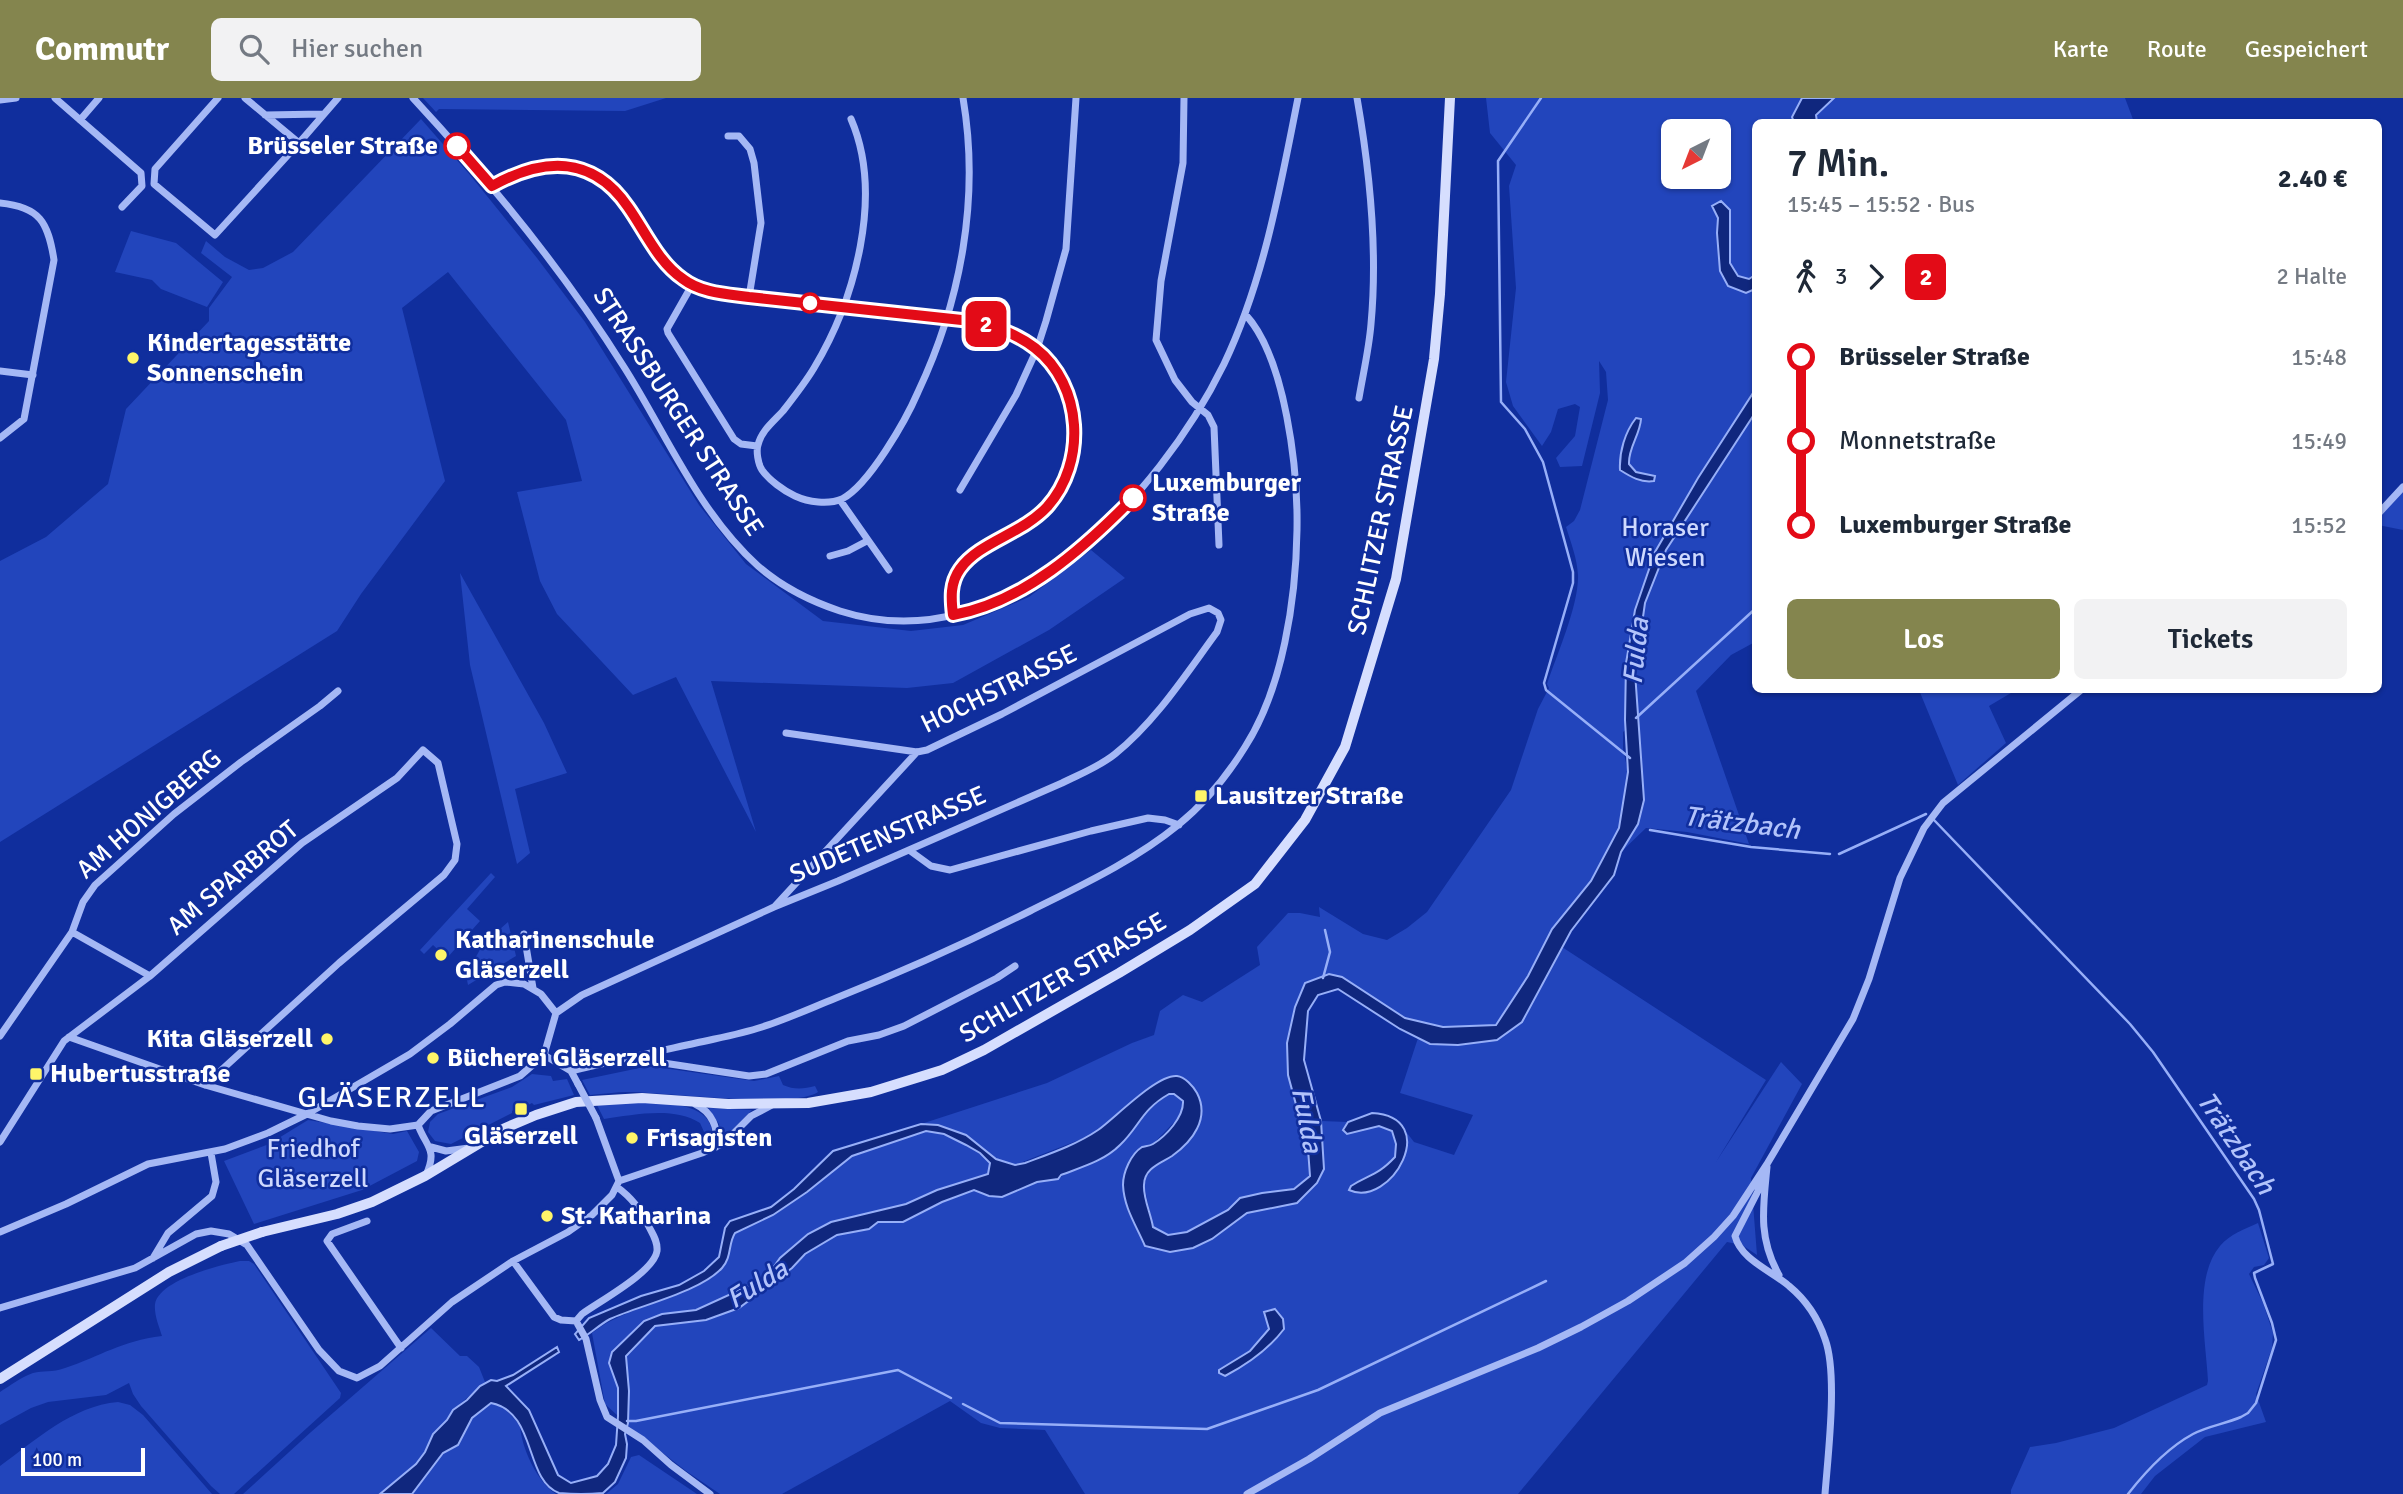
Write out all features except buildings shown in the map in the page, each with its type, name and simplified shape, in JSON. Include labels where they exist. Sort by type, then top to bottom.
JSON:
[{"type":"main road","name":"SCHLITZER STRASSE","points":[[0,1379],[169,1272],[220,1246],[262,1232],[356,1208],[389,1195],[470,1148],[536,1115],[576,1102],[634,1098],[772,1105],[825,1101],[881,1089],[942,1070],[984,1050],[1119,973],[1190,930],[1255,884],[1305,820],[1345,747],[1387,614],[1401,555],[1437,338],[1450,98]]},
{"type":"street","points":[[0,100],[16,98]]},
{"type":"street","points":[[55,98],[141,173],[142,186],[122,207]]},
{"type":"street","points":[[80,120],[99,98]]},
{"type":"street","points":[[218,98],[155,169],[155,184],[215,235],[338,98]]},
{"type":"street","points":[[245,98],[299,143]]},
{"type":"street","name":"STRASSBURGER STRASSE","points":[[413,98],[492,186],[575,293],[624,367],[714,515],[738,546],[771,577],[797,593],[848,614],[886,621],[953,615],[987,606],[1014,593],[1080,547],[1147,483],[1200,408],[1224,363],[1245,314],[1271,228],[1298,98]]},
{"type":"street","points":[[851,119],[859,138],[863,163],[864,218],[858,257],[844,307],[814,368],[757,446],[763,471],[790,494],[806,501],[840,500],[857,488],[909,412],[936,354],[949,318],[967,218],[969,137],[962,98]]},
{"type":"street","points":[[960,490],[1016,396],[1037,349],[1066,249],[1076,98]]},
{"type":"street","points":[[1184,98],[1183,163],[1161,281],[1156,340],[1175,380],[1185,394],[1208,415],[1214,427],[1219,545]]},
{"type":"street","points":[[1357,98],[1371,208],[1373,270],[1371,324],[1359,398]]},
{"type":"street","points":[[265,115],[323,114]]},
{"type":"street","points":[[728,136],[739,136],[750,149],[757,181],[761,223],[749,297]]},
{"type":"street","points":[[492,186],[519,172],[545,165],[562,165],[592,174],[618,194],[668,266],[691,285],[749,297],[949,318],[995,327],[1018,336],[1037,349],[1060,378],[1071,406],[1075,435],[1068,471],[1057,494],[1041,513],[1014,533],[981,550],[961,567],[952,588],[953,615]]},
{"type":"street","points":[[0,203],[22,205],[38,217],[50,234],[54,260],[24,419],[0,438]]},
{"type":"street","points":[[691,285],[667,329],[668,333],[734,439],[741,444],[757,446]]},
{"type":"street","points":[[571,1070],[761,1027],[919,965],[1127,860],[1179,825],[1217,785],[1255,731],[1275,680],[1295,577],[1297,499],[1287,423],[1276,377],[1261,335],[1245,314]]},
{"type":"street","points":[[0,371],[33,375]]},
{"type":"street","points":[[2382,510],[2403,487]]},
{"type":"street","points":[[840,500],[889,570]]},
{"type":"street","points":[[830,556],[848,551],[867,541]]},
{"type":"street","name":"HOCHSTRASSE","points":[[786,733],[917,752],[1002,714],[1190,614],[1209,608],[1218,613]]},
{"type":"street","name":"SUDETENSTRASSE","points":[[556,1013],[592,989],[1072,778],[1113,756],[1135,737],[1156,712],[1217,632],[1221,620],[1218,613]]},
{"type":"street","name":"AM HONIGBERG","points":[[0,1036],[72,932],[83,902],[105,874],[174,814],[338,691]]},
{"type":"street","points":[[1247,1494],[1309,1459],[1380,1413],[1538,1348],[1628,1301],[1685,1263],[1714,1237],[1733,1216],[1765,1168],[1853,1019],[1869,979],[1900,878],[1924,828],[1943,803],[2077,693]]},
{"type":"street","name":"AM SPARBROT","points":[[69,1037],[150,976],[302,844],[397,778],[423,750],[438,764],[457,844],[455,860],[444,875],[340,963],[205,1084]]},
{"type":"street","points":[[774,907],[917,752]]},
{"type":"street","points":[[908,850],[931,866],[950,870],[1148,818],[1179,825]]},
{"type":"street","points":[[72,932],[150,976]]},
{"type":"street","points":[[524,934],[533,988]]},
{"type":"street","points":[[648,1054],[652,1061],[757,1076],[848,1041],[879,1035],[904,1026],[997,978],[1014,966]]},
{"type":"street","points":[[0,1142],[59,1046],[69,1037],[205,1084],[307,1114],[358,1126],[390,1129],[418,1125],[431,1111],[520,1076],[544,1055],[556,1013],[548,1001],[533,988],[515,982],[496,985],[419,1048],[307,1114],[268,1133],[211,1153],[148,1164],[66,1204],[0,1232]]},
{"type":"street","points":[[544,1055],[571,1070],[596,1118],[618,1184],[641,1211],[654,1237],[657,1251],[652,1262],[634,1279],[582,1314],[577,1324]]},
{"type":"street","points":[[691,1102],[702,1107],[711,1117],[717,1129],[716,1147]]},
{"type":"street","points":[[0,1308],[135,1268],[196,1234],[211,1231],[229,1234],[253,1252],[320,1350],[343,1374],[352,1378],[362,1377],[374,1371],[452,1302],[513,1261],[568,1232],[599,1209],[618,1184],[716,1147],[732,1137],[751,1116],[772,1105]]},
{"type":"street","points":[[418,1125],[431,1147],[432,1159],[425,1176]]},
{"type":"street","points":[[431,1147],[446,1151],[470,1148]]},
{"type":"street","points":[[152,1259],[168,1233],[212,1196],[216,1182],[211,1153]]},
{"type":"street","points":[[1765,1168],[1758,1191],[1735,1236],[1749,1257],[1781,1278]]},
{"type":"street","points":[[1765,1168],[1764,1238],[1768,1256],[1781,1278],[1811,1310],[1822,1331],[1829,1355],[1825,1494]]},
{"type":"street","points":[[367,1221],[332,1234],[327,1241],[401,1348]]},
{"type":"street","points":[[513,1261],[554,1317],[577,1324],[586,1339],[600,1400],[610,1420],[632,1432],[710,1494]]},
{"type":"green space","points":[[423,98],[666,98],[625,111],[439,109],[436,112]]},
{"type":"green space","name":"Horaser Wiesen","points":[[1486,98],[2125,98],[2133,119],[1752,119],[1752,644],[1731,655],[1696,691],[1749,844],[1687,832],[1646,828],[1621,852],[1638,824],[1637,720],[1623,732],[1623,749],[1628,772],[1619,828],[1591,881],[1552,929],[1528,976],[1496,1025],[1443,1027],[1405,1018],[1342,977],[1329,974],[1305,983],[1295,1007],[1287,1043],[1288,1075],[1308,1149],[1310,1176],[1293,1189],[1262,1193],[1236,1201],[1228,1210],[1187,1232],[1168,1235],[1153,1227],[1144,1185],[1147,1176],[1158,1162],[1172,1156],[1199,1128],[1189,1083],[1131,1102],[1097,1131],[1015,1165],[996,1159],[966,1135],[938,1125],[921,1124],[1047,1083],[1154,1035],[1160,1011],[1183,995],[1202,1002],[1260,965],[1257,947],[1288,913],[1320,917],[1319,907],[1363,934],[1387,940],[1427,912],[1511,790],[1538,709],[1549,688],[1547,684],[1575,600],[1578,575],[1566,527],[1574,521],[1580,510],[1608,400],[1606,372],[1599,361],[1600,393],[1582,466],[1560,467],[1556,458],[1575,436],[1580,407],[1575,404],[1558,409],[1551,432],[1542,446],[1513,406],[1506,382],[1516,288],[1509,186],[1516,165],[1490,133]]},
{"type":"green space","points":[[421,119],[470,175],[585,322],[699,505],[746,564],[823,621],[911,631],[963,625],[1029,597],[1091,550],[1125,578],[1049,630],[953,683],[907,688],[711,681],[756,832],[676,677],[633,695],[557,614],[540,581],[517,492],[582,481],[566,420],[448,272],[402,308],[445,481],[361,594],[337,631],[0,842],[0,561],[46,537],[108,484],[126,409],[209,321],[209,308],[232,277],[201,253],[206,241],[225,257],[249,270],[263,268],[293,252]]},
{"type":"green space","points":[[131,231],[176,243],[223,282],[207,307],[161,289],[152,280],[115,272]]},
{"type":"green space","points":[[2403,492],[2403,530],[2382,526],[2382,515]]},
{"type":"green space","points":[[460,573],[544,723],[567,773],[515,789],[530,853],[517,864],[470,665]]},
{"type":"green space","points":[[1920,693],[2011,693],[1989,706],[2006,743],[1958,785]]},
{"type":"green space","points":[[491,873],[495,877],[467,909],[480,921],[447,958],[433,945],[424,954],[420,950]]},
{"type":"green space","points":[[508,922],[516,956],[468,985],[466,975],[483,944]]},
{"type":"green space","points":[[1562,947],[1766,1080],[1716,1162],[1781,1062],[1802,1084],[1751,1178],[1757,1255],[1742,1245],[1727,1242],[1518,1494],[1085,1494],[1045,1430],[1000,1428],[981,1423],[950,1401],[782,1494],[720,1494],[627,1425],[629,1391],[626,1356],[655,1326],[706,1320],[759,1295],[805,1254],[837,1235],[869,1229],[878,1222],[903,1222],[942,1202],[974,1190],[989,1196],[1002,1197],[1037,1182],[1058,1179],[1134,1128],[1145,1112],[1169,1094],[1174,1094],[1183,1101],[1181,1115],[1152,1145],[1143,1147],[1130,1161],[1123,1183],[1129,1214],[1145,1246],[1170,1252],[1193,1248],[1212,1239],[1247,1213],[1297,1203],[1324,1169],[1321,1121],[1348,1122],[1343,1130],[1379,1126],[1392,1131],[1396,1144],[1395,1157],[1375,1176],[1360,1180],[1388,1180],[1407,1139],[1400,1124],[1414,1142],[1454,1155],[1473,1115],[1400,1093],[1418,1038],[1430,1044],[1522,1022]]},
{"type":"green space","points":[[649,1066],[754,1081],[779,1076],[783,1085],[791,1088],[815,1086],[818,1092],[804,1097],[783,1099],[628,1092],[590,1095],[582,1080]]},
{"type":"green space","points":[[532,1074],[551,1076],[553,1081],[567,1079],[574,1095],[524,1107],[522,1105],[512,1113],[451,1144],[435,1141],[428,1132],[430,1122],[438,1114],[512,1087]]},
{"type":"green space","points":[[660,1103],[691,1108],[703,1115],[710,1124],[712,1138],[705,1147],[705,1134],[700,1123],[678,1115],[653,1113],[604,1119],[597,1105]]},
{"type":"green space","points":[[709,1109],[752,1110],[721,1141],[719,1124]]},
{"type":"green space","name":"Friedhof Gläserzell","points":[[308,1120],[393,1134],[407,1131],[419,1152],[417,1161],[362,1190],[254,1224],[224,1161],[269,1144]]},
{"type":"green space","points":[[926,1131],[952,1138],[976,1151],[990,1162],[988,1174],[937,1190],[906,1204],[831,1222],[808,1233],[780,1258],[766,1278],[696,1310],[662,1314],[612,1352],[609,1363],[618,1388],[618,1416],[605,1404],[592,1333],[623,1315],[678,1295],[710,1279],[725,1264],[735,1233],[773,1215],[852,1156]]},
{"type":"green space","points":[[2258,1223],[2269,1258],[2264,1265],[2254,1267],[2249,1274],[2273,1333],[2272,1348],[2256,1394],[2266,1422],[2205,1437],[2155,1476],[2141,1494],[2011,1494],[2030,1447],[2114,1428],[2207,1385],[2203,1311],[2206,1275],[2212,1259],[2224,1242]]},
{"type":"green space","points":[[240,1261],[254,1264],[341,1393],[340,1398],[234,1494],[220,1494],[211,1486],[141,1406],[129,1383],[106,1395],[48,1402],[0,1425],[0,1392],[33,1373],[60,1370],[123,1345],[162,1336],[155,1308],[159,1295],[191,1275]]},
{"type":"green space","points":[[431,1328],[460,1356],[467,1356],[479,1367],[485,1382],[453,1410],[433,1434],[416,1464],[380,1494],[243,1494],[311,1432]]},
{"type":"green space","points":[[118,1402],[130,1405],[143,1415],[212,1494],[0,1494],[0,1466],[70,1417],[101,1405]]},
{"type":"green space","points":[[491,1403],[503,1407],[520,1425],[523,1443],[531,1463],[542,1481],[556,1494],[412,1494],[443,1453],[458,1445],[472,1418]]},
{"type":"green space","points":[[639,1455],[697,1494],[606,1494],[618,1484],[631,1457]]},
{"type":"water","points":[[1802,98],[1834,98],[1816,115],[1817,119],[1792,117]]},
{"type":"water","points":[[1721,201],[1730,210],[1730,263],[1738,276],[1749,279],[1752,277],[1752,290],[1746,293],[1728,286],[1720,271],[1718,218],[1712,206]]},
{"type":"water","name":"Fulda","points":[[1752,395],[1752,418],[1666,550],[1645,603],[1635,672],[1644,800],[1638,824],[1621,852],[1614,875],[1571,931],[1522,1022],[1497,1040],[1458,1045],[1430,1044],[1400,1029],[1338,989],[1318,995],[1308,1011],[1304,1060],[1321,1121],[1324,1169],[1317,1183],[1297,1203],[1247,1213],[1212,1239],[1193,1248],[1170,1252],[1145,1246],[1128,1209],[1123,1180],[1134,1154],[1142,1147],[1158,1141],[1181,1113],[1183,1101],[1174,1094],[1169,1094],[1146,1112],[1114,1151],[1061,1175],[1058,1179],[1037,1182],[1002,1197],[989,1196],[974,1190],[942,1202],[903,1222],[878,1222],[869,1229],[837,1235],[805,1254],[792,1268],[739,1308],[706,1320],[655,1326],[626,1356],[629,1391],[626,1458],[615,1482],[603,1493],[559,1493],[548,1486],[540,1475],[524,1432],[516,1419],[506,1409],[491,1403],[472,1418],[458,1445],[443,1453],[412,1494],[380,1494],[416,1464],[433,1434],[453,1410],[480,1386],[491,1380],[497,1381],[513,1375],[557,1347],[559,1352],[506,1386],[529,1410],[558,1475],[571,1483],[597,1476],[608,1464],[616,1445],[618,1388],[609,1363],[612,1352],[644,1321],[662,1314],[696,1310],[766,1278],[780,1258],[808,1234],[831,1222],[906,1204],[937,1190],[988,1174],[990,1163],[980,1153],[944,1134],[926,1131],[852,1156],[773,1215],[735,1233],[725,1264],[712,1277],[685,1291],[610,1319],[579,1340],[575,1334],[589,1318],[641,1296],[679,1285],[704,1271],[719,1257],[725,1228],[730,1221],[771,1207],[833,1151],[921,1124],[938,1125],[966,1135],[996,1159],[1015,1165],[1025,1163],[1090,1135],[1148,1089],[1169,1077],[1177,1076],[1188,1082],[1197,1093],[1202,1111],[1197,1128],[1187,1143],[1147,1174],[1144,1190],[1153,1227],[1168,1235],[1187,1232],[1228,1210],[1240,1198],[1294,1189],[1310,1176],[1308,1149],[1288,1075],[1287,1043],[1295,1007],[1305,983],[1329,974],[1342,977],[1405,1018],[1443,1027],[1496,1025],[1528,976],[1552,929],[1591,881],[1619,828],[1628,772],[1626,663],[1635,610],[1655,552],[1698,478]]},
{"type":"water","points":[[1636,418],[1641,419],[1630,452],[1629,464],[1636,472],[1655,476],[1654,481],[1640,480],[1620,470],[1624,442]]},
{"type":"water","points":[[1372,1113],[1393,1118],[1404,1129],[1407,1144],[1403,1160],[1393,1175],[1380,1187],[1365,1192],[1349,1190],[1395,1157],[1396,1144],[1392,1131],[1379,1126],[1347,1134],[1343,1130],[1348,1122]]},
{"type":"water","points":[[1275,1309],[1283,1319],[1284,1329],[1278,1337],[1242,1367],[1225,1376],[1219,1373],[1219,1370],[1250,1351],[1269,1329],[1264,1312]]},
{"type":"waterway","points":[[1541,98],[1498,161],[1501,402],[1525,429],[1543,462],[1573,572],[1573,583],[1544,683],[1546,690],[1630,758]]},
{"type":"waterway","points":[[1636,718],[1752,612]]},
{"type":"waterway","name":"Trätzbach","points":[[1839,854],[1926,814]]},
{"type":"waterway","name":"Trätzbach","points":[[1934,820],[2130,1024],[2153,1052],[2259,1210],[2273,1264],[2254,1273],[2276,1340],[2256,1403],[2241,1417],[2199,1431],[2174,1446],[2128,1494]]},
{"type":"waterway","name":"Trätzbach","points":[[1650,830],[1751,847],[1830,854]]},
{"type":"waterway","points":[[1323,978],[1330,952],[1325,930]]},
{"type":"waterway","points":[[963,1404],[1000,1423],[1207,1429],[1318,1390],[1546,1281]]},
{"type":"waterway","points":[[627,1421],[898,1370],[951,1398]]},
{"type":"bus line","name":"2","points":[[457,146],[492,186],[513,174],[545,165],[562,165],[592,174],[618,194],[668,266],[691,285],[749,297],[971,321],[1018,336],[1037,349],[1053,367],[1067,393],[1074,421],[1072,460],[1057,494],[1041,513],[1014,533],[981,550],[961,567],[952,588],[953,615],[987,606],[1030,584],[1080,547],[1133,498]]},
{"type":"place","name":"Brüsseler Straße","points":[[457,146]]},
{"type":"place","name":"Kindertagesstätte Sonnenschein","points":[[133,358]]},
{"type":"place","name":"Luxemburger Straße","points":[[1133,498]]},
{"type":"place","name":"Lausitzer Straße","points":[[1201,796]]},
{"type":"place","name":"Katharinenschule Gläserzell","points":[[441,955]]},
{"type":"place","name":"Kita Gläserzell","points":[[327,1039]]},
{"type":"place","name":"Bücherei Gläserzell","points":[[433,1058]]},
{"type":"place","name":"Hubertusstraße","points":[[36,1074]]},
{"type":"place","name":"Gläserzell","points":[[521,1109]]},
{"type":"place","name":"Frisagisten","points":[[632,1138]]},
{"type":"place","name":"St. Katharina","points":[[547,1216]]},
{"type":"district","name":"GLÄSERZELL","points":[[392,1097]]}]
